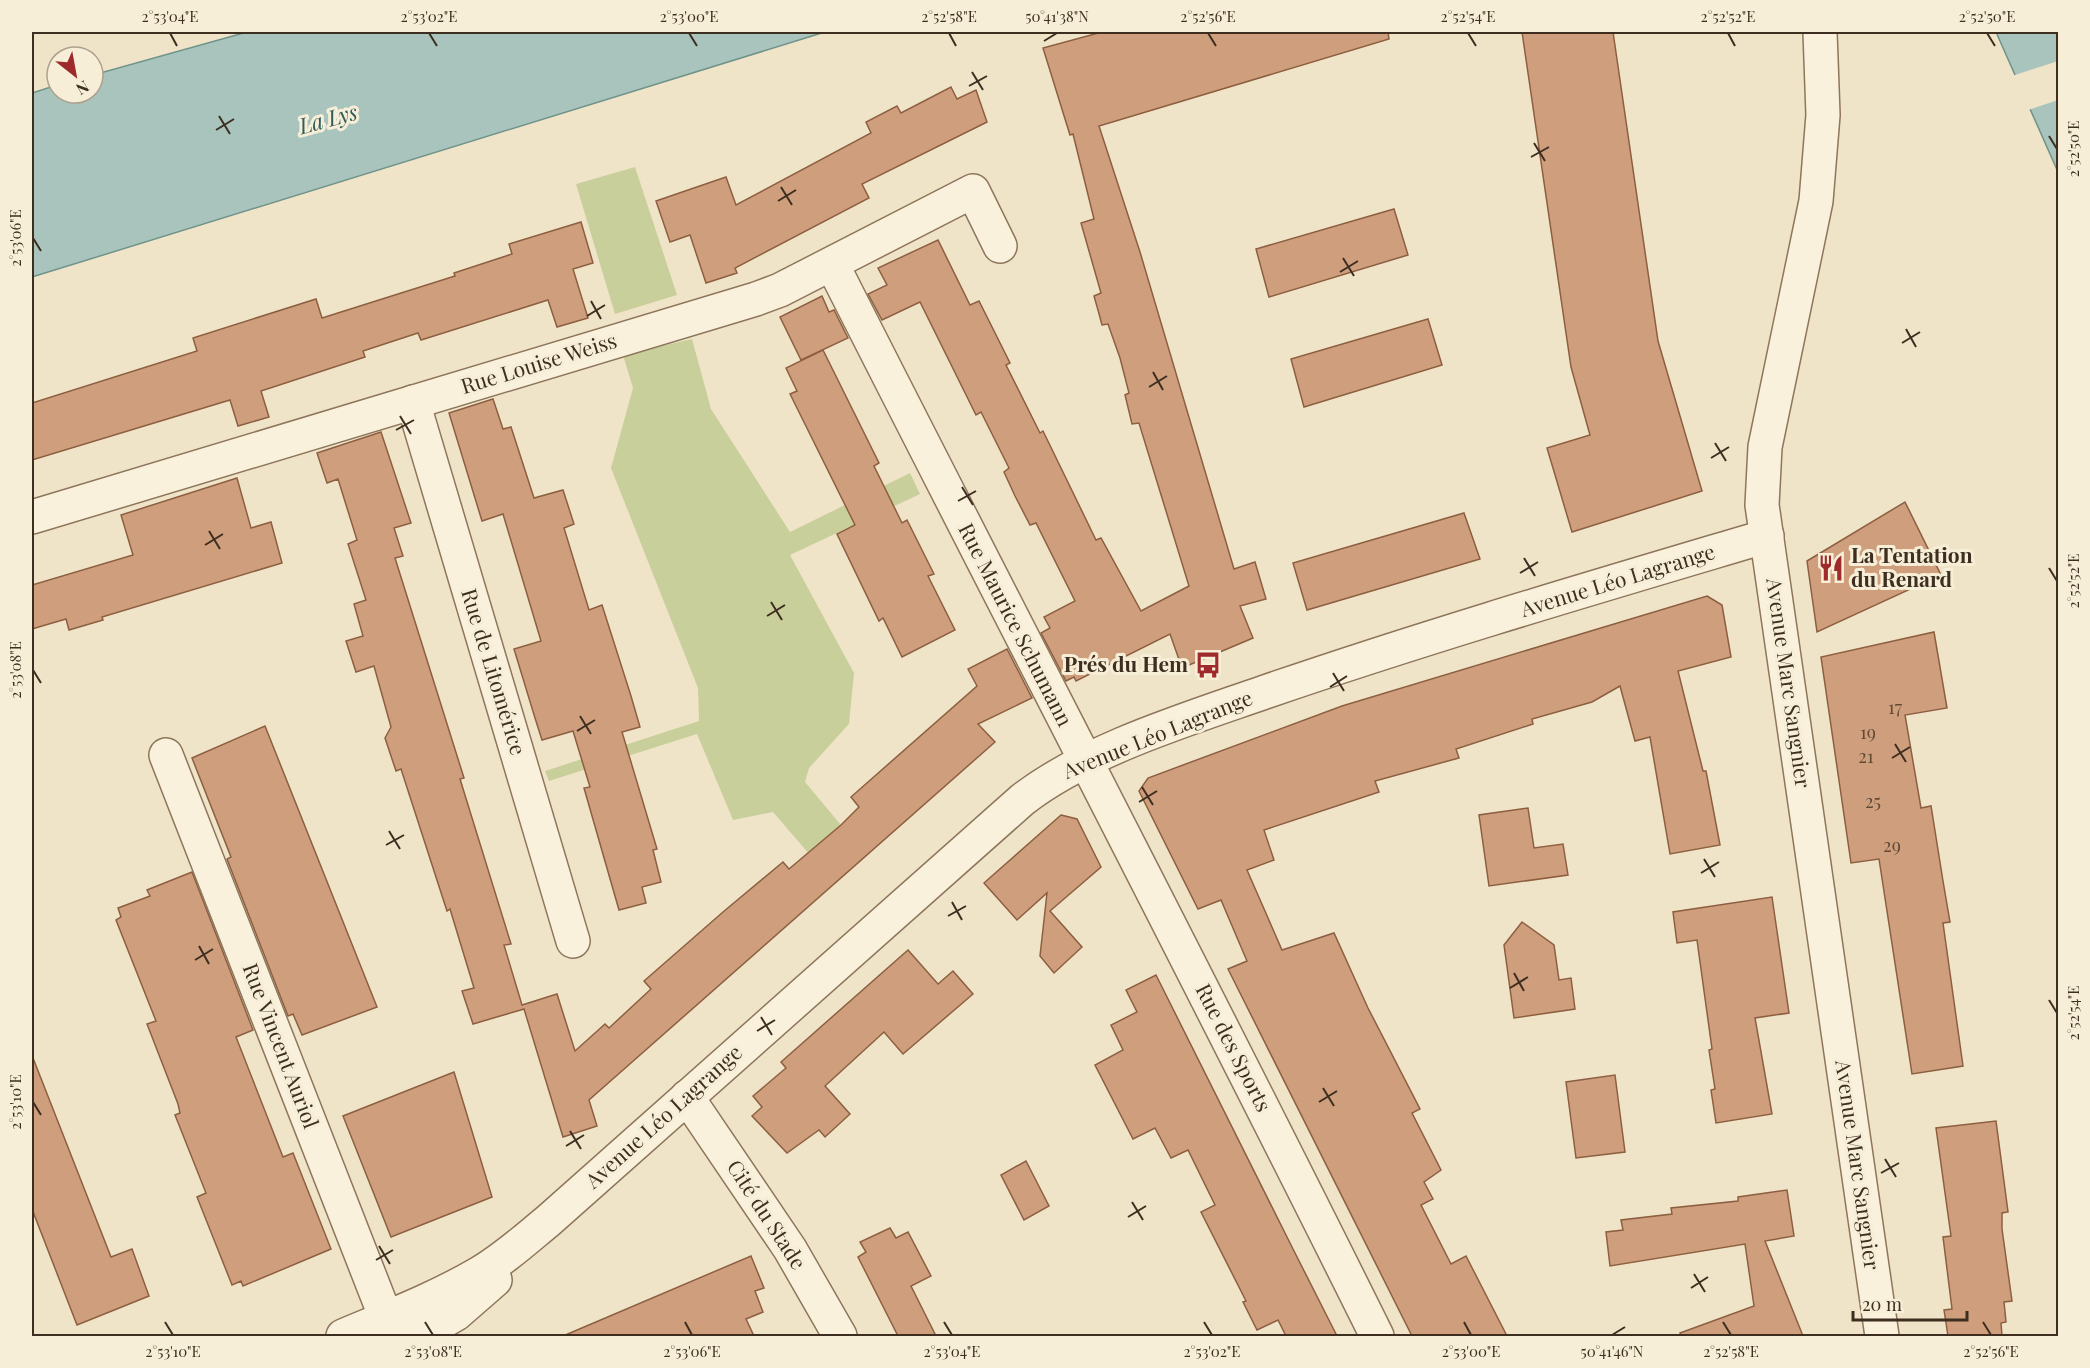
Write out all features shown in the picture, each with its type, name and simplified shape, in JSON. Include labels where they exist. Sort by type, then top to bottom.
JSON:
[{"type":"street","name":"Avenue Marc Sangnier","points":[[1820,32],[1823,79],[1821,159],[1816,201],[1766,447],[1761,486],[1882,1336]]},
{"type":"street","name":"Rue Louise Weiss","points":[[32,517],[756,299],[780,290],[973,191],[1000,246]]},
{"type":"street","name":"Rue Maurice Schumann","points":[[832,264],[1084,762]]},
{"type":"street","name":"Rue de Litomérice","points":[[413,402],[573,941]]},
{"type":"street","name":"Avenue Léo Lagrange","points":[[343,1336],[389,1327],[480,1274],[548,1221],[1022,800],[1054,776],[1229,705],[1333,669],[1767,536]]},
{"type":"street","name":"Rue Vincent Auriol","points":[[166,755],[389,1327]]},
{"type":"street","name":"Rue des Sports","points":[[1084,762],[1237,1054],[1377,1336]]},
{"type":"street","name":"Cité du Stade","points":[[687,1097],[790,1249],[840,1336]]},
{"type":"street","name":"Avenue Léo Lagrange","points":[[418,1336],[479,1296],[507,1269],[548,1221]]},
{"type":"green space","points":[[635,167],[677,295],[615,314],[576,184]]},
{"type":"green space","points":[[692,339],[711,409],[790,532],[910,473],[920,494],[790,555],[854,673],[849,724],[809,768],[805,782],[867,856],[835,884],[773,812],[733,820],[697,734],[549,781],[545,771],[699,721],[698,688],[611,468],[633,388],[623,355]]},
{"type":"water","name":"La Lys","points":[[247,32],[825,32],[32,277],[32,93],[45,89],[45,105],[105,105],[105,72]]},
{"type":"water","points":[[1996,32],[2058,32],[2058,172]]},
{"type":"pier","points":[[2058,61],[2058,100],[2028,110],[2012,76]]},
{"type":"building","points":[[1102,32],[1388,32],[1389,39],[1099,126],[1140,252],[1234,569],[1255,562],[1266,599],[1240,606],[1253,638],[1182,668],[1170,634],[1076,681],[1074,677],[1066,681],[1041,633],[1050,628],[1044,617],[1075,601],[1036,523],[1030,525],[1015,496],[1004,472],[1009,468],[981,412],[976,415],[920,302],[882,320],[868,294],[887,285],[878,268],[938,240],[970,305],[979,301],[1010,363],[1006,365],[1040,433],[1043,431],[1096,540],[1101,538],[1141,611],[1189,586],[1139,423],[1132,424],[1125,395],[1129,393],[1120,358],[1108,324],[1102,325],[1094,296],[1101,293],[1081,223],[1094,219],[1073,134],[1070,135],[1043,48]]},
{"type":"building","points":[[1522,32],[1613,32],[1658,341],[1702,491],[1572,532],[1547,448],[1590,435],[1571,367]]},
{"type":"building","points":[[951,87],[957,99],[976,90],[987,122],[862,184],[869,198],[735,268],[737,273],[706,283],[690,235],[670,242],[656,201],[726,177],[736,205],[871,133],[866,122],[897,106],[901,113]]},
{"type":"building","points":[[1394,209],[1408,255],[1269,297],[1256,249]]},
{"type":"building","points":[[581,222],[593,263],[573,269],[588,318],[557,327],[548,300],[421,340],[418,333],[363,351],[365,357],[261,391],[269,417],[238,426],[230,400],[32,460],[32,403],[197,351],[193,338],[316,299],[322,318],[455,276],[454,273],[512,254],[509,244]]},
{"type":"building","points":[[822,296],[829,312],[834,310],[848,338],[801,360],[780,317]]},
{"type":"building","points":[[1428,319],[1442,365],[1304,407],[1291,359]]},
{"type":"building","points":[[823,350],[879,463],[874,466],[902,523],[907,520],[934,574],[928,576],[955,630],[902,657],[883,618],[879,621],[837,534],[855,525],[790,394],[797,391],[786,368]]},
{"type":"building","points":[[493,399],[503,429],[511,427],[534,498],[563,490],[574,524],[564,528],[589,610],[602,605],[631,696],[640,727],[622,732],[657,849],[653,850],[661,882],[642,887],[646,903],[619,910],[584,788],[590,787],[573,731],[542,740],[514,649],[541,641],[503,514],[482,521],[449,413]]},
{"type":"building","points":[[381,432],[411,523],[394,528],[403,556],[395,558],[464,778],[460,779],[511,944],[504,945],[522,1005],[557,994],[575,1051],[605,1024],[609,1028],[651,989],[644,981],[723,912],[783,862],[789,869],[841,825],[859,807],[851,797],[977,686],[968,669],[1007,649],[1032,698],[978,724],[995,742],[589,1100],[597,1126],[563,1137],[524,1009],[473,1024],[462,991],[474,988],[450,909],[447,911],[401,769],[396,771],[385,738],[391,727],[374,666],[356,672],[346,641],[363,636],[354,604],[366,600],[348,544],[357,540],[338,479],[327,483],[317,453]]},
{"type":"building","points":[[237,478],[251,528],[271,522],[282,563],[102,617],[103,620],[69,630],[66,619],[32,629],[32,585],[133,555],[121,515]]},
{"type":"building","points":[[1905,502],[1941,575],[1817,632],[1807,561]]},
{"type":"building","points":[[1464,513],[1480,559],[1307,610],[1293,563]]},
{"type":"building","points":[[1707,596],[1722,605],[1731,657],[1678,671],[1703,771],[1706,771],[1720,845],[1670,854],[1650,737],[1635,741],[1620,686],[1592,702],[1532,719],[1533,724],[1456,749],[1459,758],[1375,781],[1379,792],[1264,830],[1274,860],[1247,870],[1282,950],[1334,933],[1368,1008],[1420,1109],[1412,1113],[1441,1170],[1424,1182],[1433,1199],[1421,1205],[1451,1264],[1466,1256],[1507,1336],[1412,1336],[1228,969],[1247,961],[1221,900],[1198,909],[1139,791],[1148,778],[1342,706]]},
{"type":"building","points":[[1934,632],[1947,708],[1905,715],[1921,808],[1931,806],[1950,922],[1943,923],[1963,1066],[1912,1074],[1879,859],[1851,863],[1821,657]]},
{"type":"building","points":[[265,726],[377,1007],[302,1035],[293,1014],[288,1016],[227,859],[231,857],[192,758]]},
{"type":"building","points":[[1528,808],[1534,848],[1563,844],[1568,875],[1489,886],[1479,815]]},
{"type":"building","points":[[1061,815],[1077,819],[1101,867],[1050,911],[1082,947],[1054,973],[1040,956],[1047,893],[1017,920],[984,883]]},
{"type":"building","points":[[192,872],[253,1030],[236,1037],[283,1157],[293,1153],[331,1249],[243,1286],[241,1281],[232,1285],[197,1197],[206,1193],[175,1115],[180,1113],[178,1104],[147,1024],[156,1021],[116,920],[121,917],[118,908],[150,896],[147,890]]},
{"type":"building","points":[[1772,897],[1789,1013],[1755,1018],[1772,1114],[1716,1123],[1711,1090],[1715,1089],[1709,1050],[1712,1049],[1697,940],[1677,943],[1673,912]]},
{"type":"building","points":[[1522,922],[1554,945],[1559,980],[1571,978],[1575,1009],[1514,1018],[1504,945]]},
{"type":"building","points":[[908,950],[938,984],[953,971],[973,994],[903,1054],[884,1032],[825,1086],[850,1114],[825,1137],[819,1130],[787,1153],[752,1116],[762,1107],[753,1096],[786,1068],[781,1062]]},
{"type":"building","points":[[1156,975],[1337,1336],[1286,1336],[1278,1320],[1257,1330],[1243,1302],[1246,1301],[1201,1212],[1215,1205],[1188,1150],[1171,1158],[1155,1128],[1133,1139],[1095,1065],[1123,1050],[1111,1025],[1137,1012],[1126,990]]},
{"type":"building","points":[[33,1058],[111,1257],[132,1249],[149,1296],[77,1325],[32,1209]]},
{"type":"building","points":[[454,1072],[492,1197],[391,1237],[343,1116]]},
{"type":"building","points":[[1615,1075],[1625,1152],[1576,1158],[1566,1082]]},
{"type":"building","points":[[1996,1121],[2008,1212],[2002,1213],[2002,1229],[2012,1301],[2004,1302],[2006,1322],[2001,1323],[2002,1336],[1948,1336],[1944,1310],[1952,1309],[1943,1237],[1951,1236],[1936,1128]]},
{"type":"building","points":[[1026,1161],[1049,1206],[1024,1220],[1001,1175]]},
{"type":"building","points":[[1787,1190],[1794,1236],[1765,1241],[1803,1336],[1681,1336],[1680,1333],[1754,1306],[1745,1244],[1610,1266],[1606,1232],[1623,1230],[1621,1220],[1672,1214],[1671,1208],[1738,1201],[1738,1197]]},
{"type":"building","points":[[890,1228],[896,1238],[908,1232],[931,1276],[911,1286],[936,1336],[898,1336],[858,1257],[866,1252],[860,1242]]},
{"type":"building","points":[[751,1256],[764,1288],[755,1291],[763,1312],[746,1319],[754,1336],[563,1336]]},
{"type":"place","name":"La Tentation du Renard","points":[[1831,568]]},
{"type":"place","name":"Prés du Hem","points":[[1208,665]]}]
